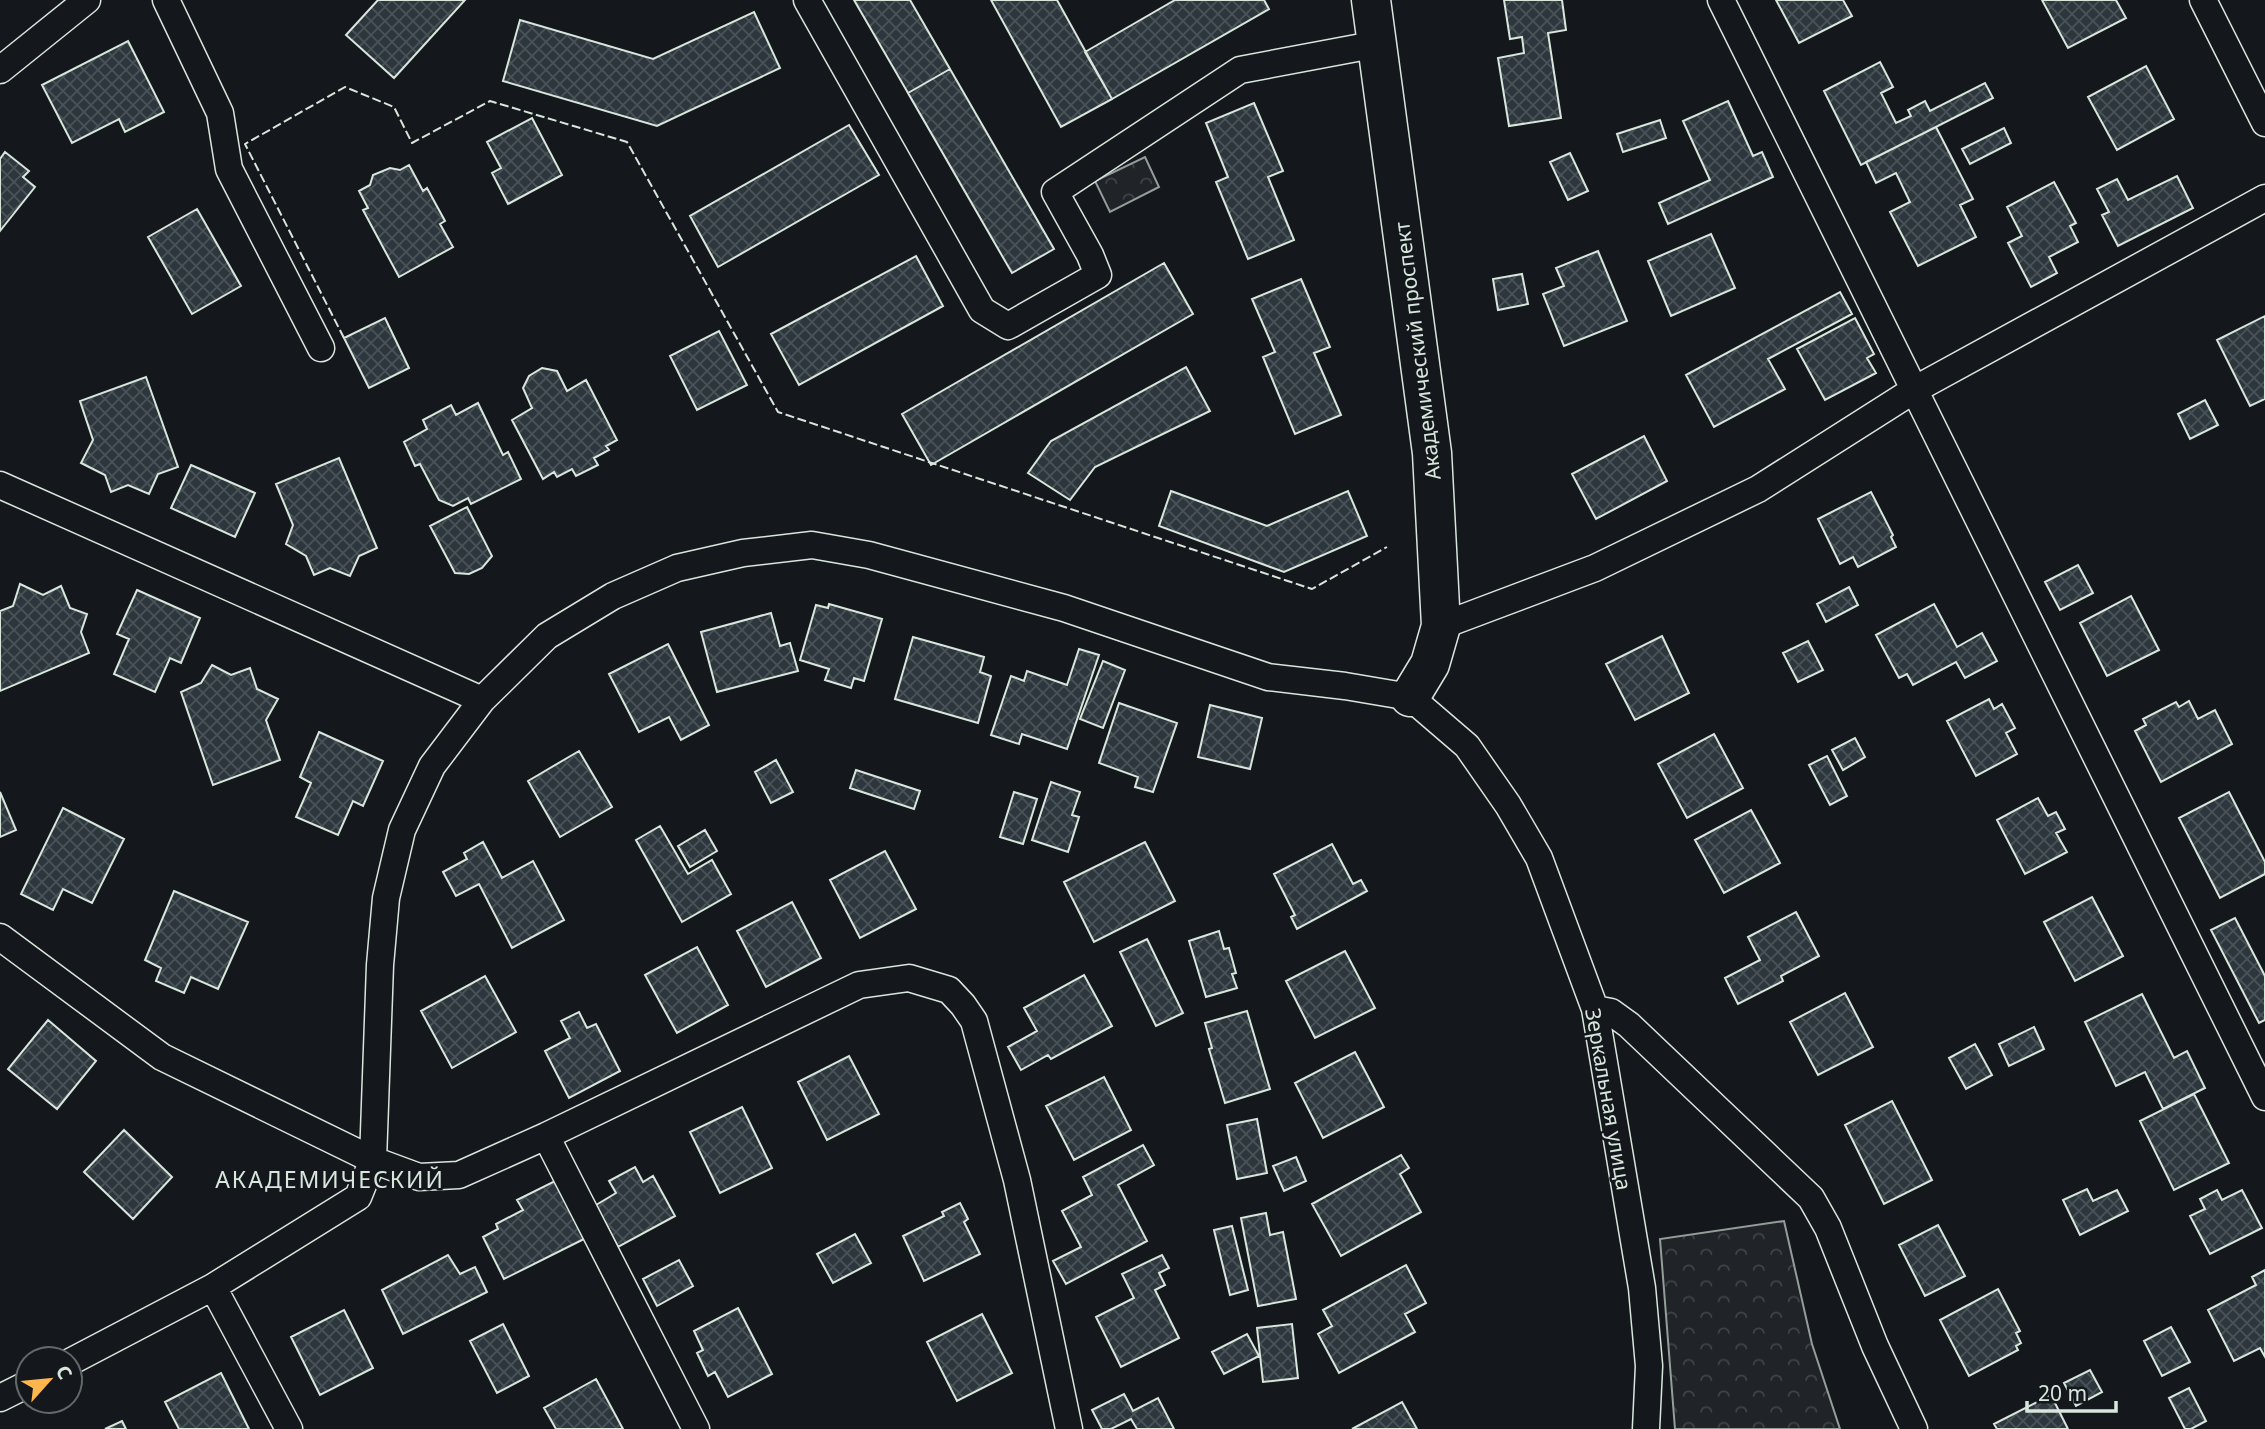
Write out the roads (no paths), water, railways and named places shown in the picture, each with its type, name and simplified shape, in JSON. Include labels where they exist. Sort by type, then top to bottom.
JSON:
[{"type":"street","points":[[0,70],[87,0]]},
{"type":"street","points":[[166,0],[220,113],[229,169],[321,348]]},
{"type":"street","points":[[807,0],[982,310],[1008,326],[1098,275],[1055,192],[1240,70],[1378,44]]},
{"type":"street","name":"Академический проспект","points":[[1371,0],[1433,453],[1441,626],[1430,664],[1410,697]]},
{"type":"street","points":[[1721,0],[2265,1097]]},
{"type":"street","points":[[2203,0],[2265,122]]},
{"type":"street","points":[[1441,626],[1595,568],[1758,489],[1914,390],[2265,198]]},
{"type":"street","points":[[0,485],[482,700]]},
{"type":"street","points":[[84,1355],[213,1287],[358,1197],[373,1160],[380,965],[386,898],[402,830],[432,766],[482,700],[547,636],[614,596],[677,568],[743,553],[812,545],[869,555],[1064,608],[1268,677],[1410,697]]},
{"type":"street","name":"Зеркальная улица","points":[[1410,697],[1467,746],[1508,805],[1539,858],[1594,1009],[1642,1288],[1649,1366],[1646,1429]]},
{"type":"street","points":[[0,937],[162,1057],[373,1160],[419,1177],[458,1175],[546,1136],[859,985],[909,978],[949,990],[964,1005],[974,1021],[1017,1180],[1069,1429]]},
{"type":"street","points":[[1594,1009],[1611,1012],[1629,1025],[1811,1198],[1828,1228],[1875,1346],[1914,1429]]},
{"type":"street","points":[[546,1136],[695,1429]]},
{"type":"street","points":[[213,1287],[289,1429]]},
{"type":"district","name":"АКАДЕМИЧЕСКИЙ","points":[[330,1179]]}]
